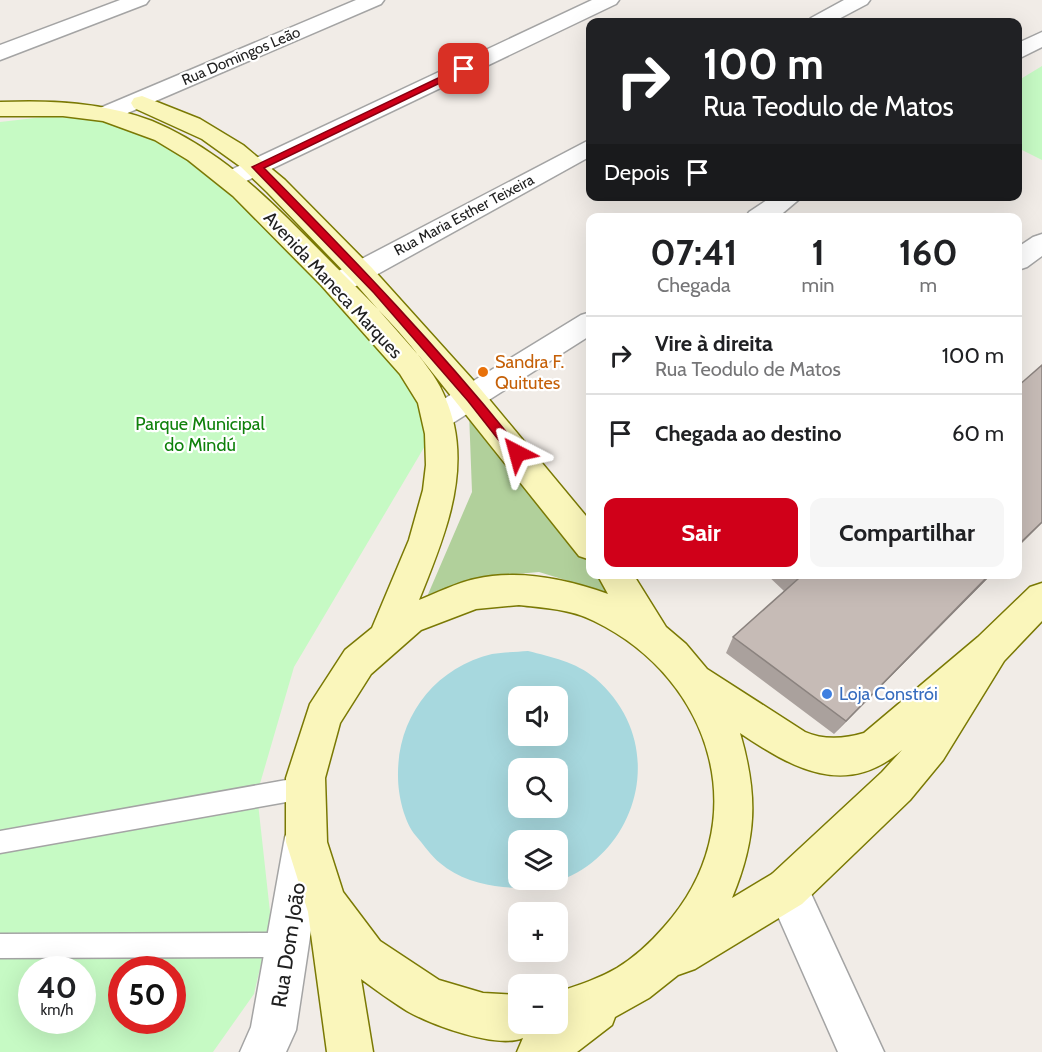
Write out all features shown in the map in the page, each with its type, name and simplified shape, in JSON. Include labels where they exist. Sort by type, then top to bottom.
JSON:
[{"type":"main road","name":"Avenida Maneca Marques","points":[[0,94],[58,92],[135,100],[187,121],[218,138],[257,167],[349,278],[428,393],[438,418],[441,441],[441,470],[435,505],[387,634]]},
{"type":"main road","name":"Avenida Maneca Marques","points":[[0,109],[28,108],[108,113],[162,134],[196,153],[231,179],[349,278],[472,397],[586,540]]},
{"type":"main road","points":[[617,579],[653,636]]},
{"type":"main road","points":[[508,1018],[451,1008],[401,985],[359,951],[328,908],[313,872],[305,835],[303,788],[312,743],[330,700],[355,664],[387,634],[429,609],[474,594],[521,589],[568,594],[613,610],[653,636],[677,657],[696,682],[719,724],[732,772],[733,823],[721,874],[697,923],[660,965]]},
{"type":"main road","points":[[696,682],[791,745],[815,756],[848,757],[875,748],[991,649],[1042,598]]},
{"type":"main road","points":[[540,1052],[614,995],[787,889],[896,786],[928,747],[991,649]]},
{"type":"main road","points":[[328,908],[350,1052]]},
{"type":"main road","points":[[568,1011],[614,995]]},
{"type":"street","points":[[0,53],[139,0]]},
{"type":"street","name":"Rua Domingos Leão","points":[[108,113],[374,0]]},
{"type":"street","points":[[231,179],[609,0]]},
{"type":"street","points":[[826,18],[860,0]]},
{"type":"street","points":[[1022,50],[1042,38]]},
{"type":"street","name":"Rua Maria Esther Teixeira","points":[[349,278],[586,149]]},
{"type":"street","points":[[766,213],[784,201]]},
{"type":"street","points":[[1022,258],[1042,243]]},
{"type":"street","points":[[438,418],[586,325]]},
{"type":"street","name":"Rua Dom João","points":[[263,1052],[273,1030],[289,945],[305,835]]},
{"type":"street","points":[[787,889],[861,1052]]},
{"type":"lane","points":[[0,842],[303,788]]},
{"type":"lane","points":[[0,946],[289,945]]},
{"type":"green space","points":[[1042,66],[1042,160],[1022,150],[1022,78]]},
{"type":"green space","name":"Parque Municipal do Mindú","points":[[61,115],[117,124],[165,140],[236,190],[414,373],[435,429],[294,667],[257,794],[271,921],[254,994],[213,1052],[0,1052],[0,122]]},
{"type":"green space","points":[[469,412],[586,557],[586,579],[603,579],[618,596],[539,572],[492,576],[426,599],[472,492]]},
{"type":"water","points":[[528,651],[563,661],[588,672],[622,710],[636,745],[637,782],[627,817],[608,847],[580,871],[568,876],[568,830],[508,830],[508,887],[503,887],[487,885],[462,877],[447,868],[416,836],[405,816],[399,791],[399,755],[404,734],[412,716],[423,698],[437,683],[471,661],[492,654]]},
{"type":"building","points":[[1042,365],[1042,522],[1022,541],[1022,382]]},
{"type":"building","name":"Loja Constrói","points":[[798,579],[985,579],[846,721],[733,637]]},
{"type":"place","name":"Sandra F. Quitutes","points":[[483,372]]},
{"type":"place","name":"Loja Constrói","points":[[827,694]]},
{"type":"route","points":[[464,69],[257,167],[378,290],[472,397],[517,453]]}]
